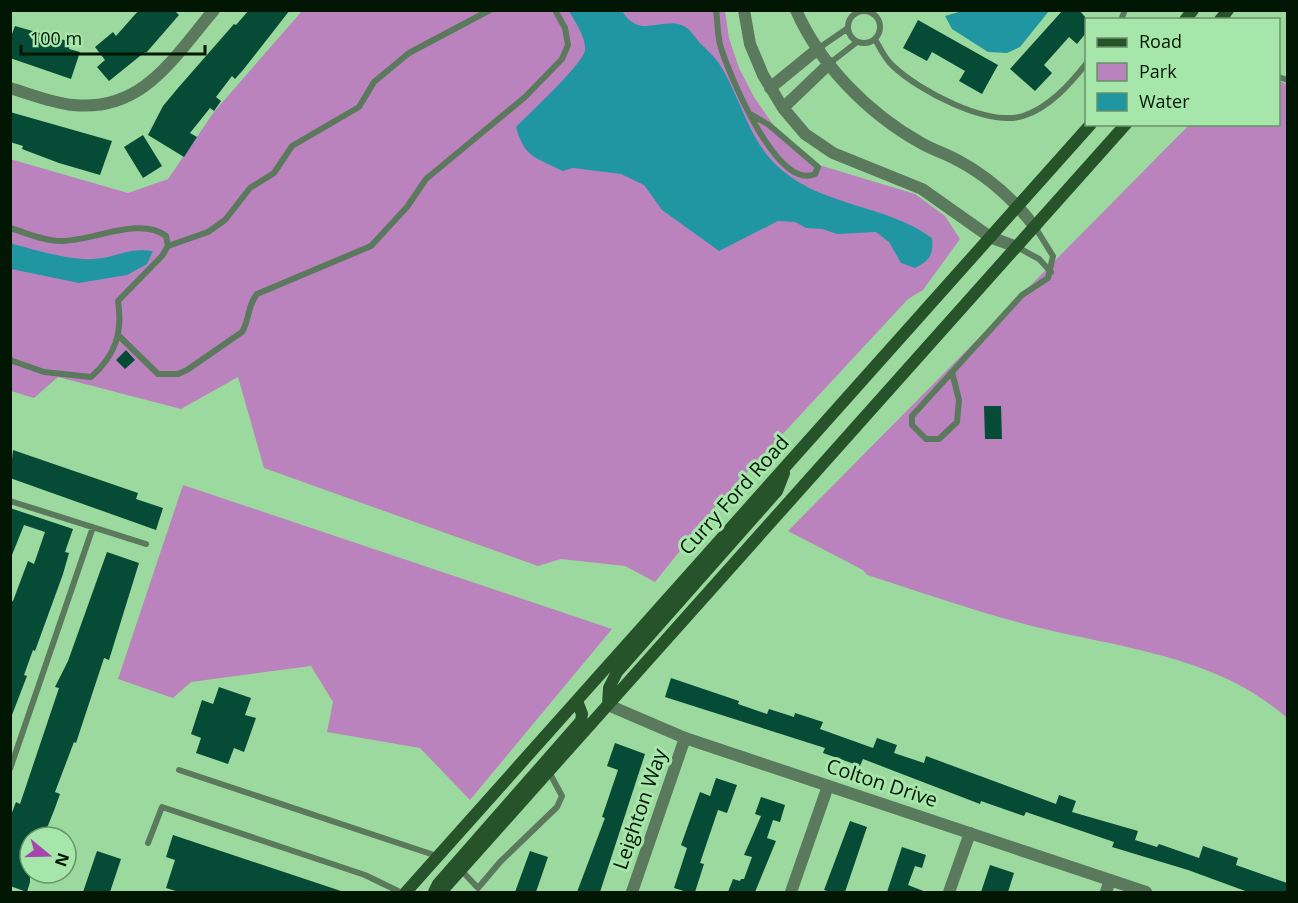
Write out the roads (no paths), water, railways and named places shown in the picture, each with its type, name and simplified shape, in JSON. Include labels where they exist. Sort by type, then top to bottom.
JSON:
[{"type":"main road","name":"Curry Ford Road","points":[[406,892],[1089,126]]},
{"type":"main road","points":[[441,892],[1124,126]]},
{"type":"main road","points":[[608,705],[609,688],[617,672],[777,491],[789,463]]},
{"type":"main road","points":[[434,892],[438,884],[580,721],[582,714],[577,701]]},
{"type":"street","points":[[10,88],[70,105],[98,106],[119,102],[139,92],[159,75],[214,10]]},
{"type":"street","points":[[744,10],[750,44],[770,88],[805,134],[833,153],[922,189],[990,237],[1017,247]]},
{"type":"street","points":[[796,10],[819,48],[858,96],[920,142],[960,161],[990,181],[1018,206],[1035,227]]},
{"type":"street","points":[[770,88],[819,48]]},
{"type":"street","points":[[783,108],[830,63]]},
{"type":"street","name":"Colton Drive","points":[[608,705],[685,738],[970,832],[1108,886],[1146,892]]},
{"type":"street","name":"Leighton Way","points":[[632,892],[685,738]]},
{"type":"street","points":[[791,892],[828,786]]},
{"type":"street","points":[[949,892],[970,832]]},
{"type":"lane","points":[[10,360],[44,372],[91,377],[111,355],[119,336],[118,301],[162,256],[168,246],[208,232],[225,220],[250,188],[274,173],[292,146],[358,107],[374,82],[409,53],[490,10]]},
{"type":"lane","points":[[119,336],[158,374],[178,374],[242,332],[248,323],[250,302],[257,294],[371,246],[407,207],[426,179],[525,97],[562,59],[568,45],[565,28],[555,10]]},
{"type":"lane","points":[[716,10],[721,46],[752,116],[772,152],[800,175],[815,174],[818,167],[770,125],[752,116]]},
{"type":"lane","points":[[858,12],[874,12],[880,26],[875,39],[866,43],[857,42],[851,36],[848,28],[850,18],[858,12]]},
{"type":"lane","points":[[819,48],[848,28]]},
{"type":"lane","points":[[875,39],[891,65],[925,90],[974,111],[999,117],[1022,116],[1047,103],[1072,82],[1085,65]]},
{"type":"lane","points":[[830,63],[857,42]]},
{"type":"lane","points":[[10,228],[61,241],[80,240],[144,226],[158,229],[166,236],[168,246]]},
{"type":"lane","points":[[952,372],[959,400],[957,422],[939,439],[926,439],[910,421],[952,372],[1022,295],[1042,284],[1051,272],[1053,256],[1035,227]]},
{"type":"lane","points":[[1017,247],[1039,259],[1051,272]]},
{"type":"lane","points":[[10,501],[146,544]]},
{"type":"lane","points":[[10,769],[93,527]]},
{"type":"lane","points":[[179,770],[438,857]]},
{"type":"lane","points":[[461,870],[478,888],[500,862],[556,807],[562,796],[548,772]]},
{"type":"lane","points":[[148,843],[162,807],[365,875],[400,892]]},
{"type":"water","points":[[569,11],[622,11],[629,20],[637,25],[670,23],[687,28],[718,62],[753,134],[771,160],[800,183],[818,192],[914,227],[932,238],[930,257],[915,268],[901,263],[889,242],[876,232],[837,234],[822,229],[806,228],[795,222],[778,221],[719,251],[662,210],[644,185],[621,174],[573,168],[563,171],[532,155],[523,145],[516,127],[576,66],[585,50],[582,35]]},
{"type":"water","points":[[962,11],[1049,11],[1020,47],[1007,53],[988,52],[952,29],[945,16]]},
{"type":"water","points":[[10,243],[52,254],[84,259],[101,258],[135,250],[153,251],[147,264],[127,275],[79,283],[11,269]]}]
